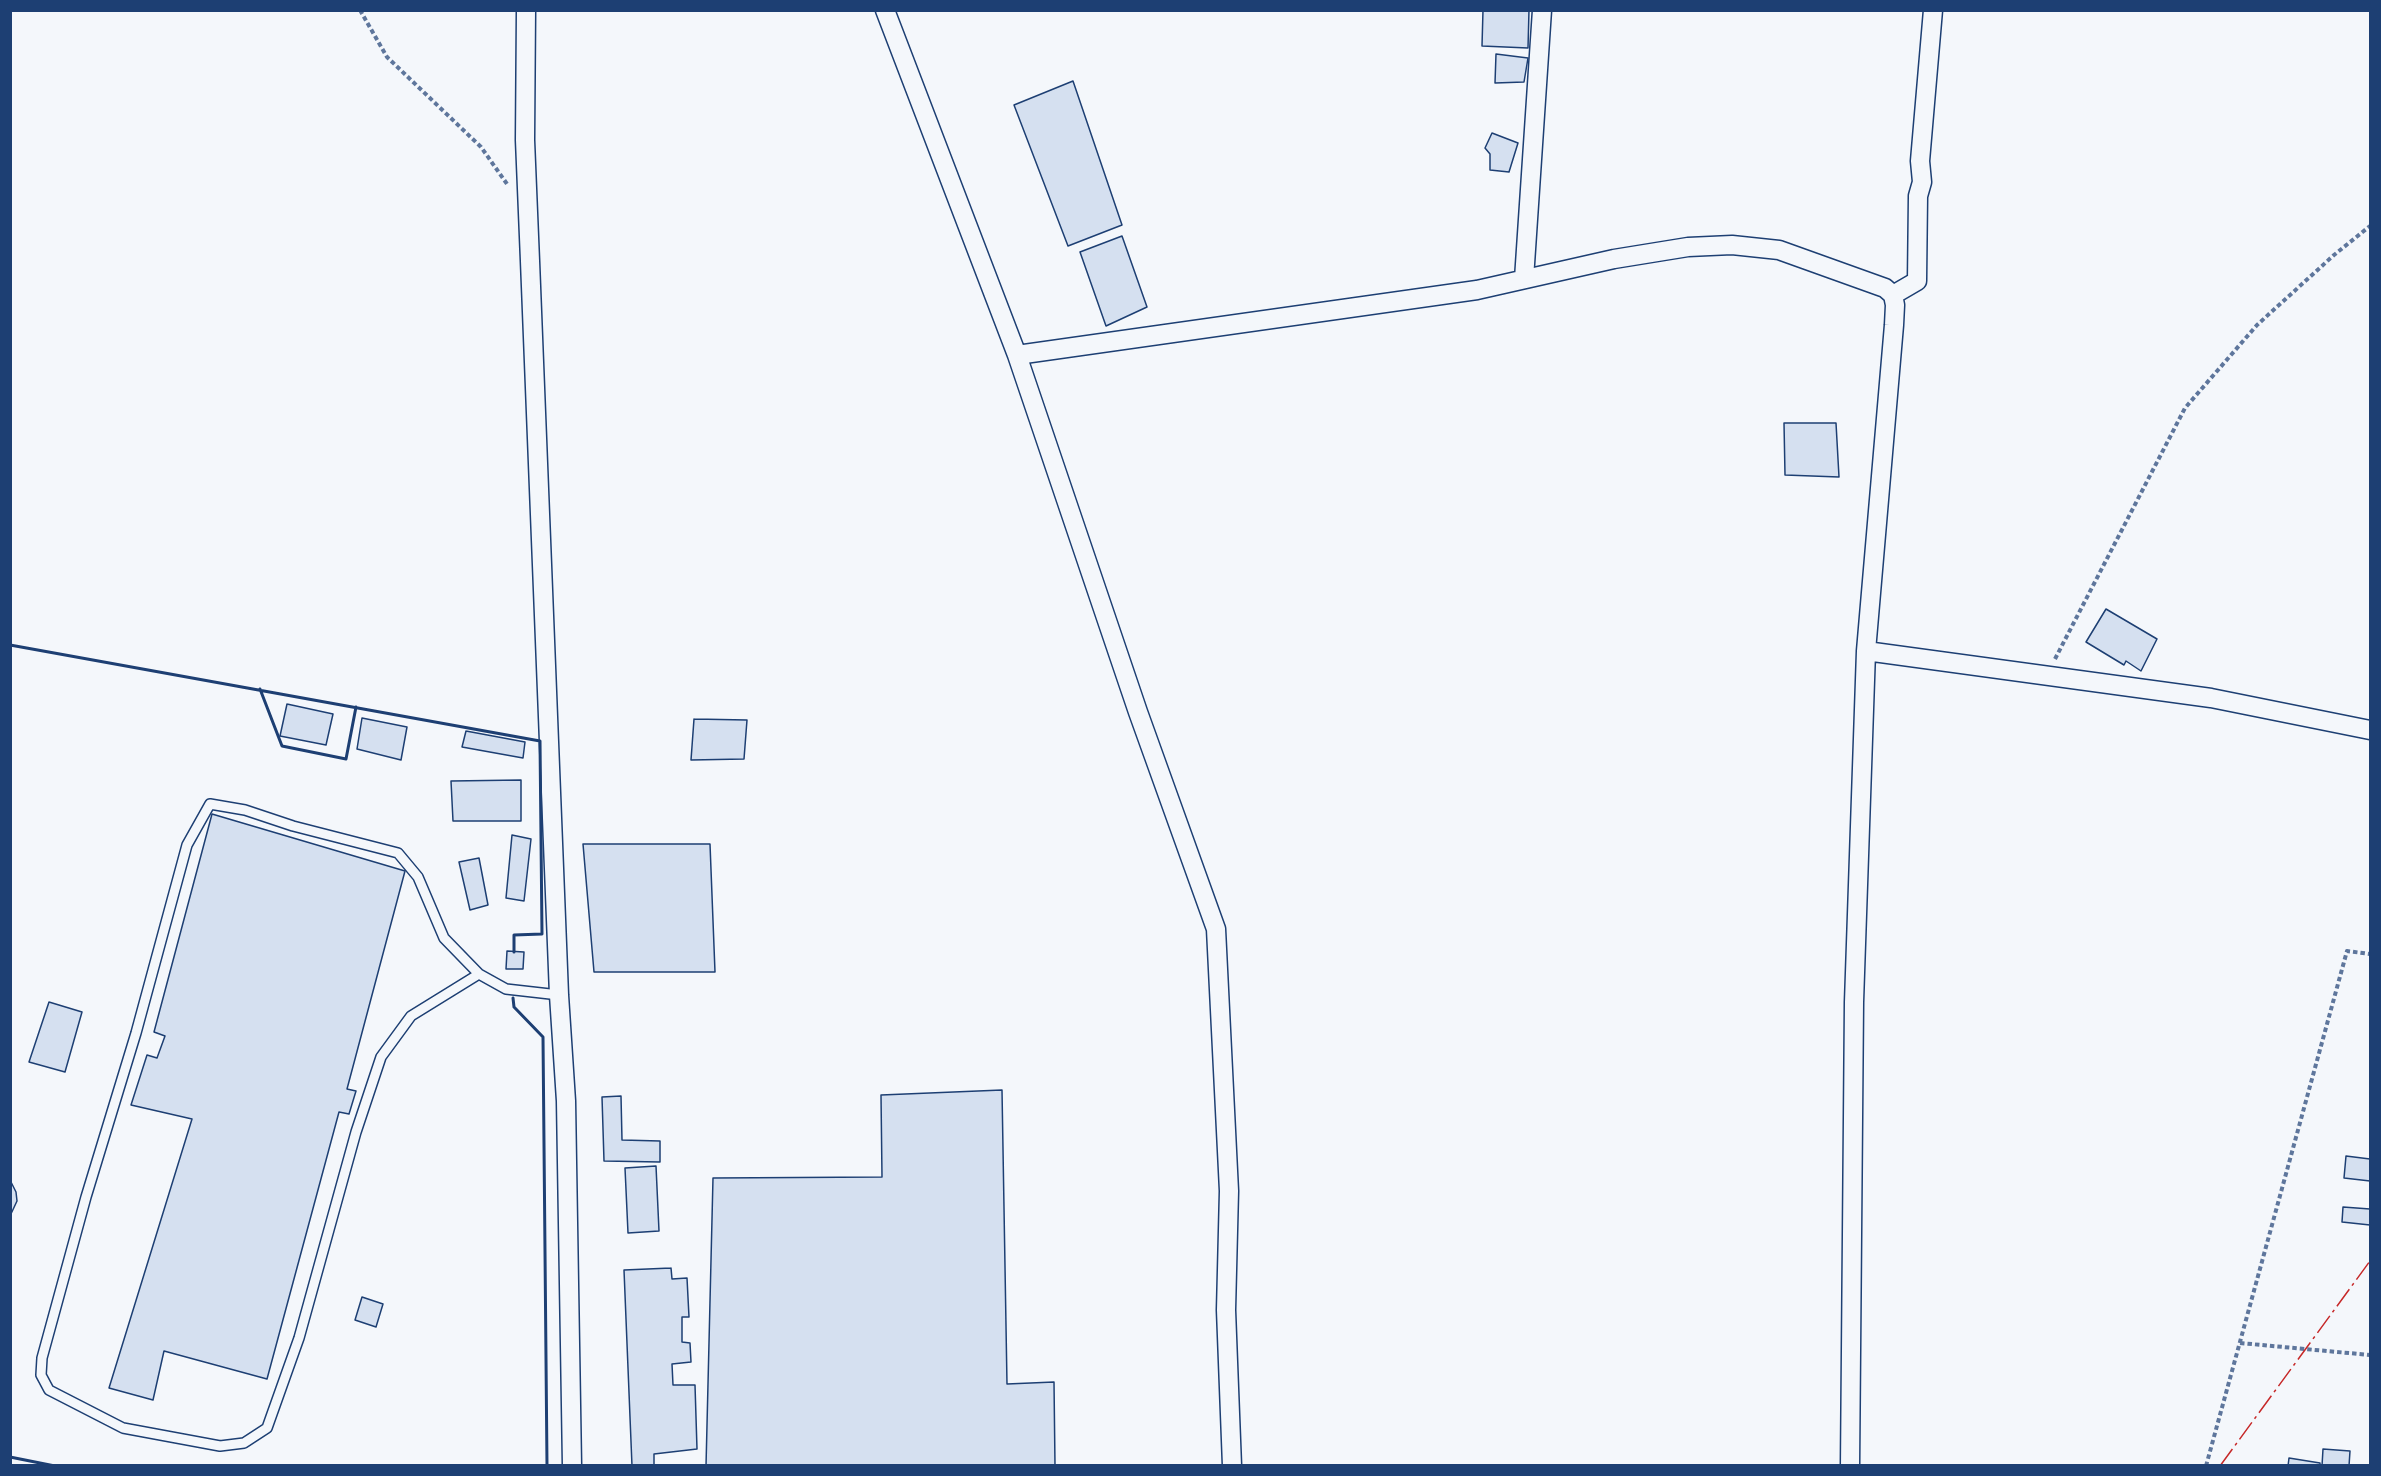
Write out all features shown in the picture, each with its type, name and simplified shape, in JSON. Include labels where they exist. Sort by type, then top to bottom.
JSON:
[{"type":"street","points":[[526,10],[527,183],[559,995],[566,1101],[572,1466]]},
{"type":"street","points":[[885,10],[1017,355],[1138,712],[1216,929],[1229,1191],[1226,1310],[1232,1466]]},
{"type":"street","points":[[1524,279],[1542,10]]},
{"type":"street","points":[[1893,295],[1917,281],[1918,196],[1923,182],[1920,161],[1933,10]]},
{"type":"street","points":[[1017,355],[1477,290],[1688,247],[1732,245],[1779,250],[1885,288],[1893,295],[1894,325],[1866,651],[1854,1002],[1850,1466]]},
{"type":"street","points":[[1866,651],[2211,698],[2370,730]]},
{"type":"lane","points":[[479,974],[411,1016],[381,1057],[356,1132],[299,1338],[267,1428],[244,1443],[220,1446],[123,1428],[49,1390],[41,1375],[42,1358],[86,1197],[136,1033],[188,845],[210,804],[245,810],[293,826],[398,853],[418,877],[444,938],[479,974],[506,989],[559,995]]},
{"type":"path","points":[[360,10],[387,57],[482,147],[508,186]]},
{"type":"path","points":[[2047,675],[2185,408],[2257,325],[2334,255],[2370,226]]},
{"type":"path","points":[[2206,1466],[2347,951],[2370,954]]},
{"type":"path","points":[[2240,1342],[2370,1355]]},
{"type":"building","points":[[1483,10],[1529,10],[1528,48],[1482,46]]},
{"type":"building","points":[[1496,54],[1528,58],[1524,82],[1495,83]]},
{"type":"building","points":[[1073,81],[1122,225],[1068,246],[1014,105]]},
{"type":"building","points":[[1492,133],[1518,143],[1509,172],[1490,170],[1490,154],[1485,148]]},
{"type":"building","points":[[1122,236],[1147,307],[1106,326],[1080,252]]},
{"type":"building","points":[[1784,423],[1836,423],[1839,477],[1785,475]]},
{"type":"building","points":[[2106,609],[2157,639],[2141,671],[2126,661],[2124,665],[2086,642]]},
{"type":"building","points":[[287,704],[333,714],[326,745],[280,736]]},
{"type":"building","points":[[362,718],[407,727],[401,760],[357,749]]},
{"type":"building","points":[[694,719],[747,720],[744,759],[691,760]]},
{"type":"building","points":[[466,731],[525,742],[523,758],[462,747]]},
{"type":"building","points":[[521,780],[521,821],[453,821],[451,781]]},
{"type":"building","points":[[212,814],[405,871],[347,1089],[356,1091],[349,1114],[339,1112],[267,1379],[164,1351],[153,1400],[109,1388],[192,1119],[131,1105],[147,1055],[157,1058],[165,1036],[154,1032]]},
{"type":"building","points":[[512,835],[531,839],[524,901],[506,898]]},
{"type":"building","points":[[583,844],[710,844],[715,972],[594,972]]},
{"type":"building","points":[[479,858],[488,905],[470,910],[459,862]]},
{"type":"building","points":[[507,951],[524,952],[523,969],[506,969]]},
{"type":"building","points":[[49,1002],[82,1012],[65,1072],[29,1062]]},
{"type":"building","points":[[1002,1090],[1007,1384],[1054,1382],[1055,1466],[706,1466],[713,1178],[882,1177],[881,1095]]},
{"type":"building","points":[[621,1096],[622,1140],[660,1141],[660,1162],[604,1161],[602,1097]]},
{"type":"building","points":[[2346,1156],[2370,1159],[2370,1181],[2344,1178]]},
{"type":"building","points":[[656,1166],[659,1231],[628,1233],[625,1168]]},
{"type":"building","points":[[10,1180],[16,1192],[17,1201],[10,1216]]},
{"type":"building","points":[[2343,1207],[2370,1209],[2370,1225],[2342,1222]]},
{"type":"building","points":[[671,1268],[672,1279],[687,1278],[689,1317],[682,1317],[682,1342],[690,1343],[691,1362],[672,1364],[673,1385],[695,1385],[697,1449],[654,1454],[654,1466],[632,1466],[624,1270]]},
{"type":"building","points":[[362,1297],[383,1304],[376,1327],[355,1320]]},
{"type":"building","points":[[2323,1449],[2350,1451],[2349,1466],[2322,1466]]},
{"type":"building","points":[[2289,1458],[2320,1463],[2320,1466],[2288,1466]]},
{"type":"wall","points":[[10,645],[540,741],[542,934],[514,935],[514,952]]},
{"type":"wall","points":[[260,689],[282,746],[346,759],[356,707]]},
{"type":"wall","points":[[513,998],[514,1007],[543,1037],[547,1466]]},
{"type":"wall","points":[[10,1457],[55,1466]]},
{"type":"power","points":[[2220,1466],[2370,1261]]}]
